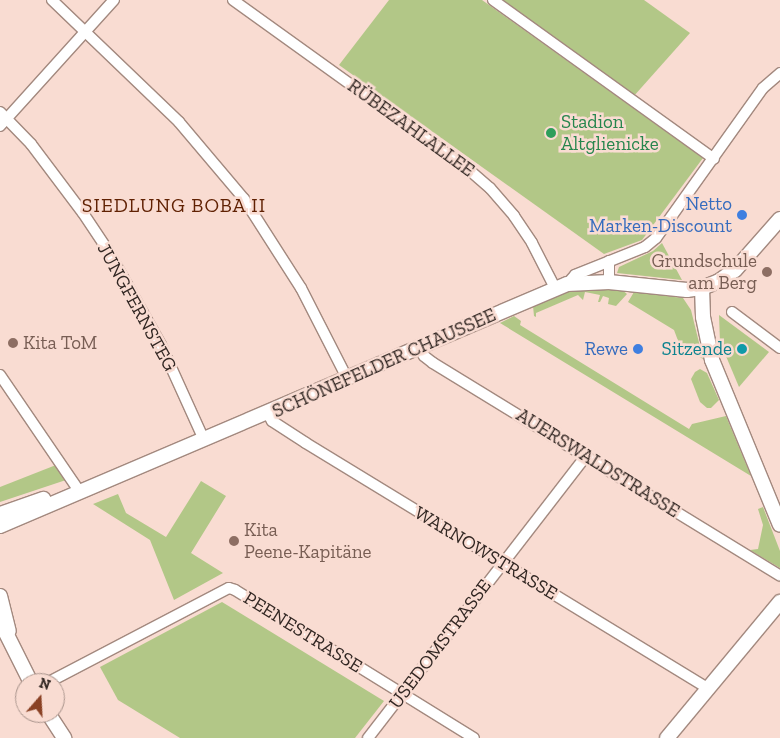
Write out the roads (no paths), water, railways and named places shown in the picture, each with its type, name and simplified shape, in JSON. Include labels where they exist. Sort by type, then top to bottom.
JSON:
[{"type":"main road","points":[[780,219],[735,270],[719,281],[702,288],[702,317],[712,360],[780,525]]},
{"type":"main road","name":"SCHÖNEFELDER CHAUSSEE","points":[[0,526],[77,492],[268,414],[561,286],[609,282],[687,290],[702,288]]},
{"type":"main road","name":"SCHÖNEFELDER CHAUSSEE","points":[[0,514],[38,500],[77,492]]},
{"type":"main road","points":[[0,596],[13,646]]},
{"type":"main road","points":[[667,738],[780,602]]},
{"type":"main road","points":[[0,622],[26,673]]},
{"type":"main road","points":[[54,723],[64,738]]},
{"type":"street","points":[[52,0],[179,122],[244,199],[301,288],[347,378]]},
{"type":"street","points":[[2,119],[114,0]]},
{"type":"street","name":"RÜBEZAHLALLEE","points":[[233,0],[468,169],[490,188],[514,216],[561,286]]},
{"type":"street","points":[[493,0],[714,159]]},
{"type":"street","points":[[561,286],[575,275],[644,247],[656,238],[763,88],[780,73]]},
{"type":"street","name":"JUNGFERNSTEG","points":[[2,119],[28,140],[107,249],[161,345],[204,440]]},
{"type":"street","points":[[609,260],[609,282]]},
{"type":"street","points":[[732,312],[780,348]]},
{"type":"street","name":"AUERSWALDSTRASSE","points":[[419,347],[424,356],[433,363],[780,576]]},
{"type":"street","points":[[0,375],[77,492]]},
{"type":"street","name":"WARNOWSTRASSE","points":[[268,414],[272,421],[708,688]]},
{"type":"street","name":"USEDOMSTRASSE","points":[[368,738],[586,456]]},
{"type":"street","name":"PEENESTRASSE","points":[[65,674],[229,588],[474,738]]},
{"type":"place","name":"Stadion Altglienicke","points":[[551,133]]},
{"type":"place","name":"Netto Marken-Discount","points":[[742,215]]},
{"type":"place","name":"Grundschule am Berg","points":[[767,272]]},
{"type":"place","name":"Kita ToM","points":[[13,343]]},
{"type":"place","name":"Rewe","points":[[638,349]]},
{"type":"place","name":"Sitzende","points":[[742,349]]},
{"type":"place","name":"Kita Peene-Kapitäne","points":[[234,541]]},
{"type":"district","name":"SIEDLUNG BOBA II","points":[[174,205]]}]
